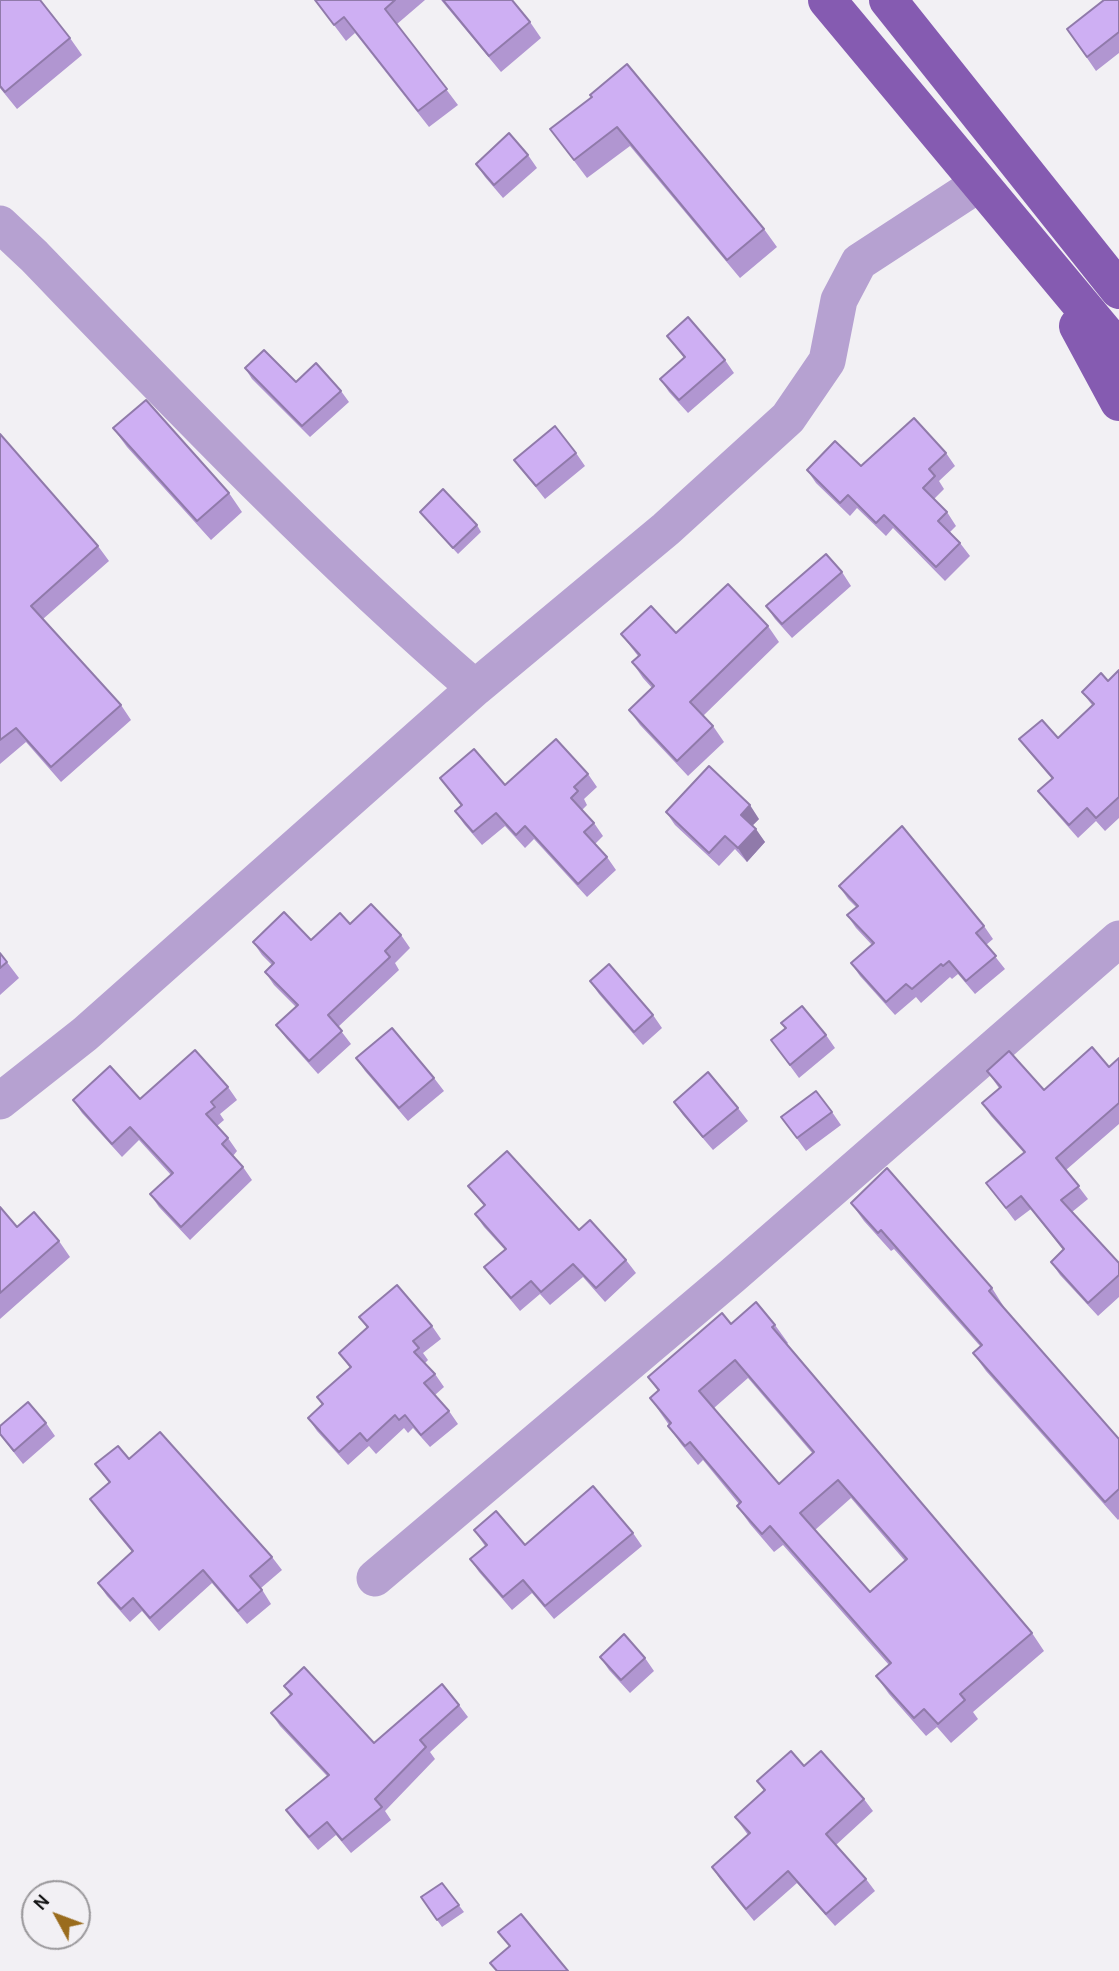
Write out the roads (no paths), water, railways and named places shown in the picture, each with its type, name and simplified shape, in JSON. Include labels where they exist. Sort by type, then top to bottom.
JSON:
[{"type":"main road","points":[[827,0],[1119,351]]},
{"type":"main road","points":[[888,0],[1119,290]]},
{"type":"main road","points":[[1039,253],[1119,402]]},
{"type":"street","points":[[0,1101],[85,1034],[475,688],[666,529],[788,418],[827,361],[839,300],[859,262],[979,183]]},
{"type":"street","points":[[0,225],[34,256],[234,464],[381,607],[475,688]]},
{"type":"street","points":[[375,1578],[732,1276],[1119,939]]}]
